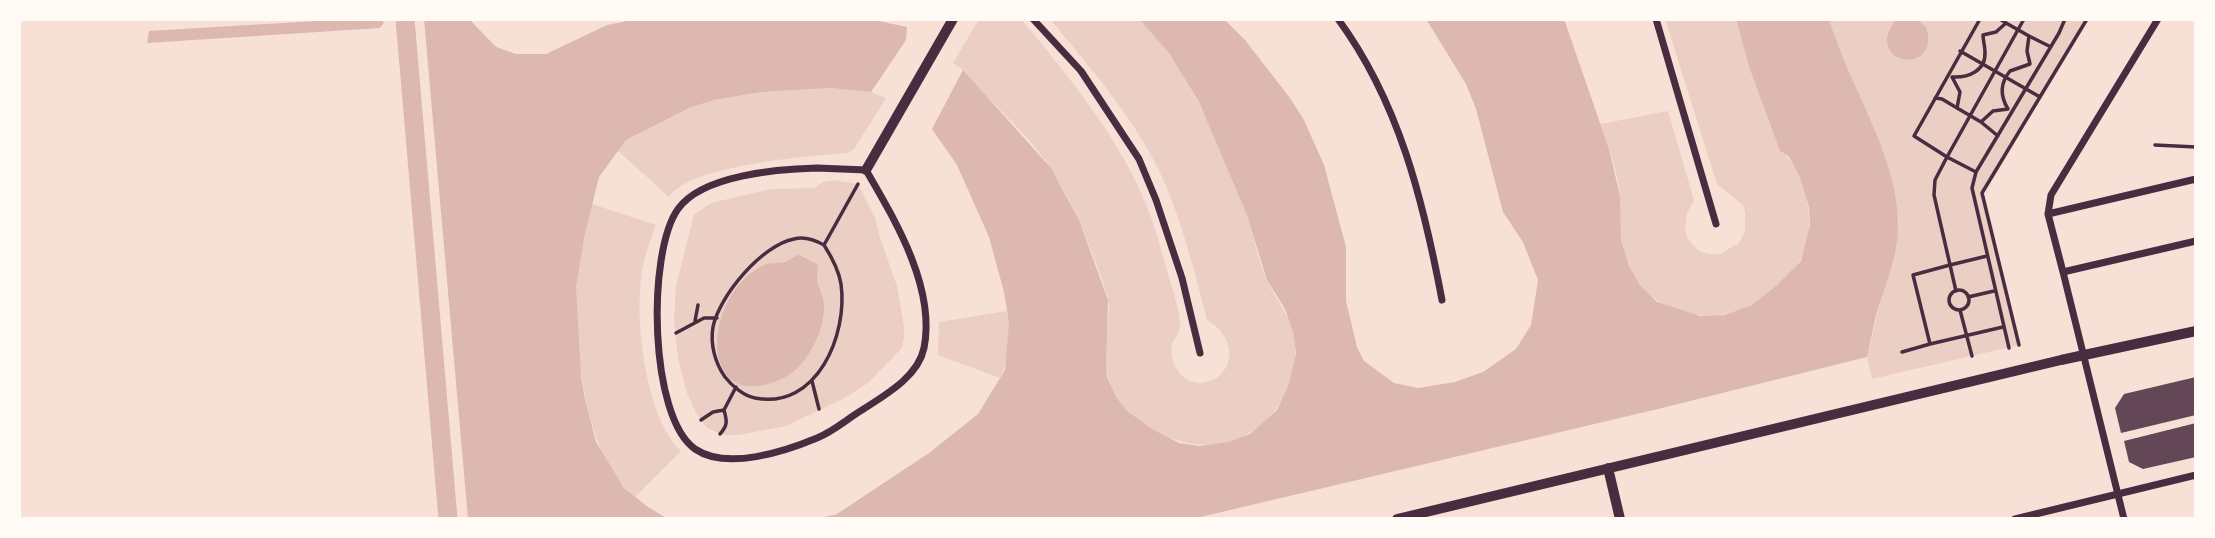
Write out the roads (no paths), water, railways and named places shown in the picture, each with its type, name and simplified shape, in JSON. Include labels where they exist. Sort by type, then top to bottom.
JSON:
[{"type":"street","points":[[866,170],[953,19]]},
{"type":"street","points":[[1033,19],[1081,71],[1139,159],[1182,278],[1200,353]]},
{"type":"street","points":[[1338,19],[1359,49],[1393,114],[1415,181],[1442,300]]},
{"type":"street","points":[[1656,19],[1716,224]]},
{"type":"street","points":[[2124,519],[2048,214],[2051,195],[2158,19]]},
{"type":"street","points":[[817,168],[866,170],[891,213],[917,274],[923,299],[925,335],[919,363],[887,394],[818,437],[785,449],[742,458],[713,457],[695,449],[681,435],[671,417],[663,384],[658,342],[662,254],[678,209],[691,197],[711,186],[762,172],[817,168]]},
{"type":"street","points":[[2048,214],[2196,179]]},
{"type":"street","points":[[2063,272],[2196,242]]},
{"type":"street","points":[[1396,519],[2196,331]]},
{"type":"street","points":[[1608,468],[1620,519]]},
{"type":"street","points":[[2015,519],[2196,475]]},
{"type":"waterway","points":[[405,19],[448,519]]}]
